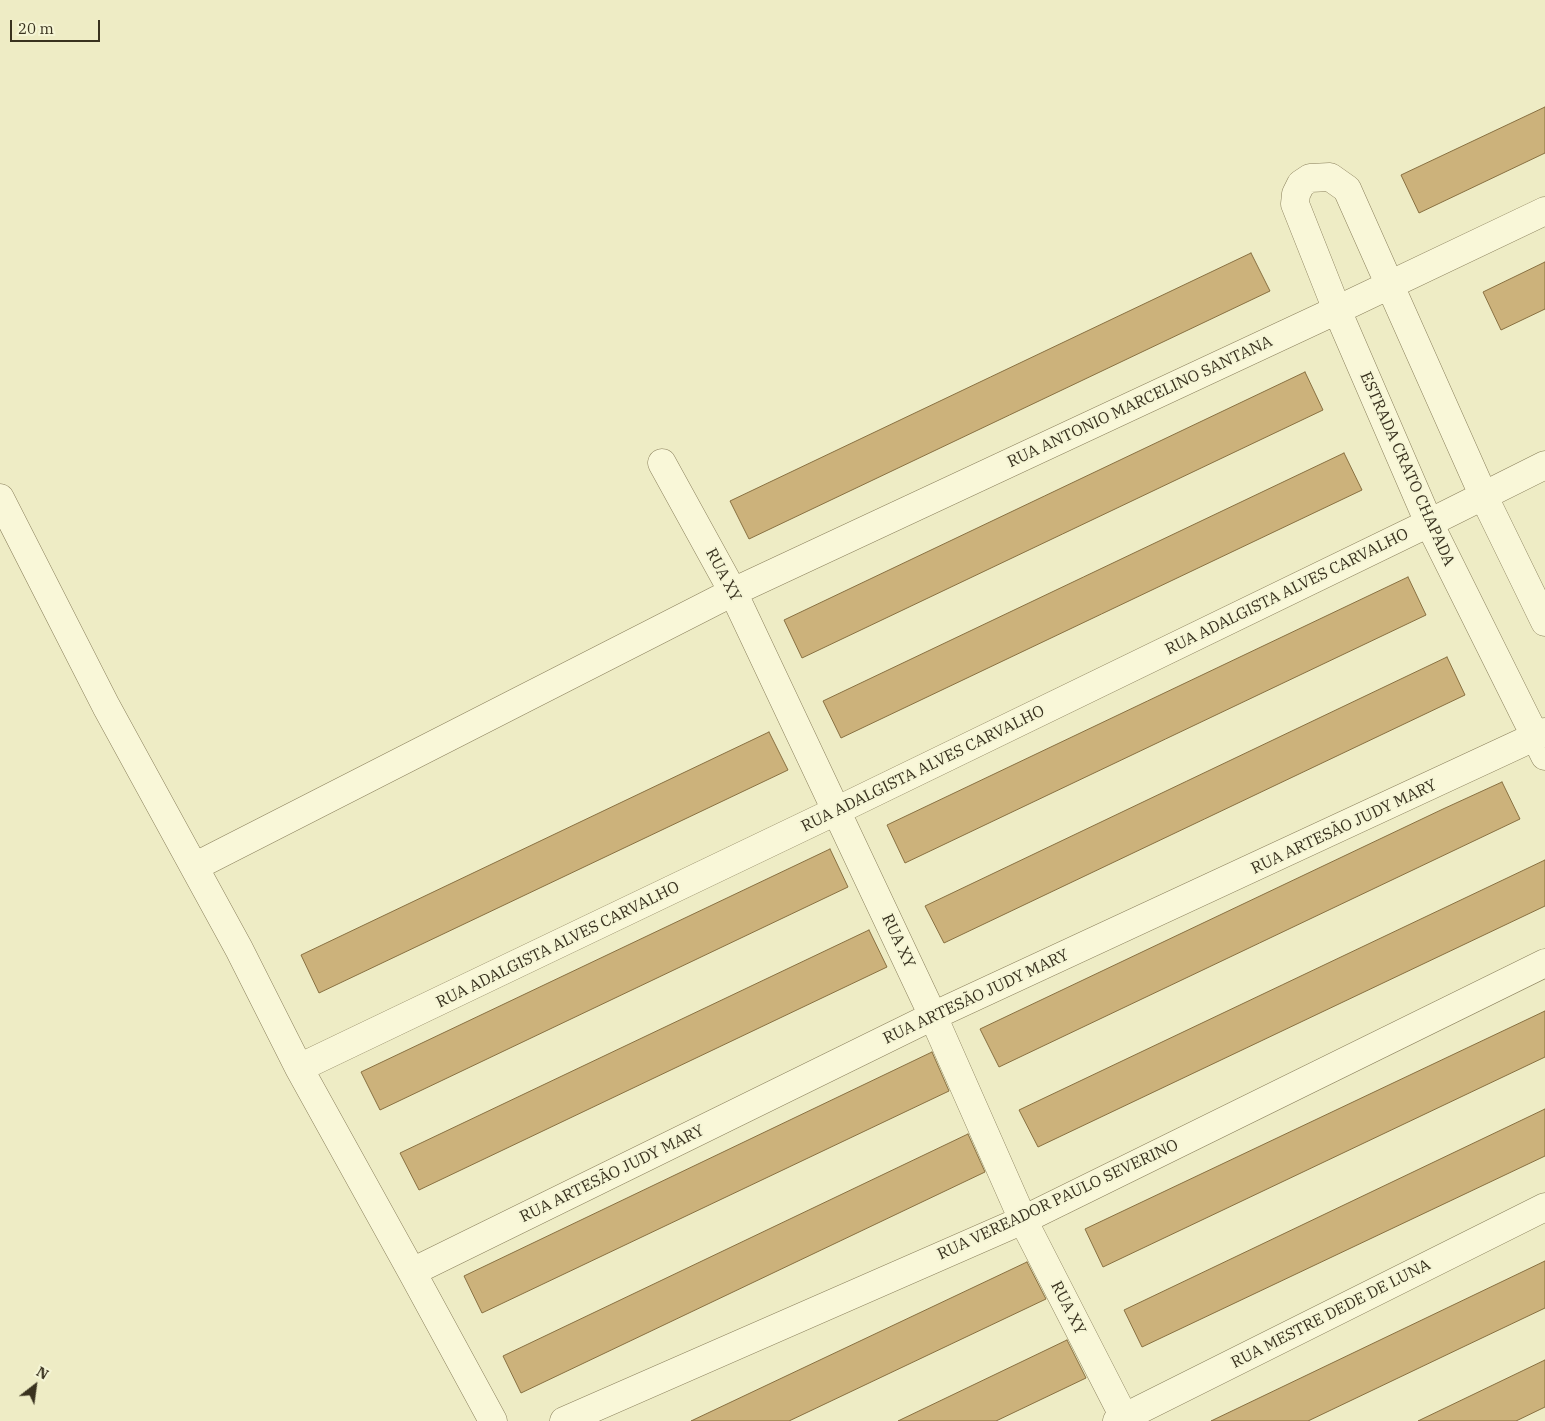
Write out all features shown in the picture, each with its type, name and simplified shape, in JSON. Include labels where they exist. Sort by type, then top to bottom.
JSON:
[{"type":"street","name":"ESTRADA CRATO CHAPADA","points":[[1390,284],[1347,189],[1330,177],[1310,178],[1301,184],[1296,194],[1295,204],[1337,310],[1429,523],[1542,742]]},
{"type":"street","name":"RUA ANTONIO MARCELINO SANTANA","points":[[194,867],[733,592],[1545,211]]},
{"type":"street","points":[[1390,284],[1484,497],[1545,622]]},
{"type":"street","name":"RUA XY","points":[[662,463],[733,592],[933,1016],[1022,1220],[1123,1420]]},
{"type":"street","name":"RUA ADALGISTA ALVES CARVALHO","points":[[299,1068],[836,812],[1484,497],[1545,465]]},
{"type":"street","points":[[0,498],[106,706],[239,949],[299,1068],[492,1421]]},
{"type":"street","name":"RUA ARTESÃO JUDY MARY","points":[[412,1272],[933,1016],[1542,742]]},
{"type":"street","name":"RUA VEREADOR PAULO SEVERINO","points":[[564,1421],[1022,1220],[1545,962]]},
{"type":"street","name":"RUA MESTRE DEDE DE LUNA","points":[[1123,1420],[1545,1207]]},
{"type":"building","points":[[1545,107],[1545,153],[1419,213],[1401,175]]},
{"type":"building","points":[[1251,253],[1270,291],[749,539],[730,501]]},
{"type":"building","points":[[1545,262],[1545,309],[1501,330],[1483,292]]},
{"type":"building","points":[[1305,372],[1323,410],[802,658],[784,620]]},
{"type":"building","points":[[1344,453],[1362,490],[841,738],[823,701]]},
{"type":"building","points":[[1408,577],[1426,615],[905,863],[887,825]]},
{"type":"building","points":[[1447,657],[1465,695],[944,943],[925,906]]},
{"type":"building","points":[[769,732],[788,770],[319,993],[301,955]]},
{"type":"building","points":[[1502,782],[1520,819],[999,1067],[980,1029]]},
{"type":"building","points":[[830,849],[848,887],[380,1110],[361,1072]]},
{"type":"building","points":[[1545,860],[1545,906],[1038,1147],[1019,1110]]},
{"type":"building","points":[[869,930],[887,967],[419,1190],[400,1153]]},
{"type":"building","points":[[1545,1011],[1545,1057],[1103,1267],[1085,1229]]},
{"type":"building","points":[[932,1052],[949,1091],[482,1313],[464,1276]]},
{"type":"building","points":[[1545,1109],[1545,1156],[1142,1347],[1124,1310]]},
{"type":"building","points":[[968,1134],[985,1172],[521,1393],[503,1356]]},
{"type":"building","points":[[1545,1261],[1545,1308],[1308,1421],[1211,1421]]},
{"type":"building","points":[[1027,1262],[1046,1299],[789,1421],[691,1421]]},
{"type":"building","points":[[1067,1340],[1086,1378],[996,1421],[898,1421]]},
{"type":"building","points":[[1545,1360],[1545,1407],[1516,1421],[1418,1421]]}]
